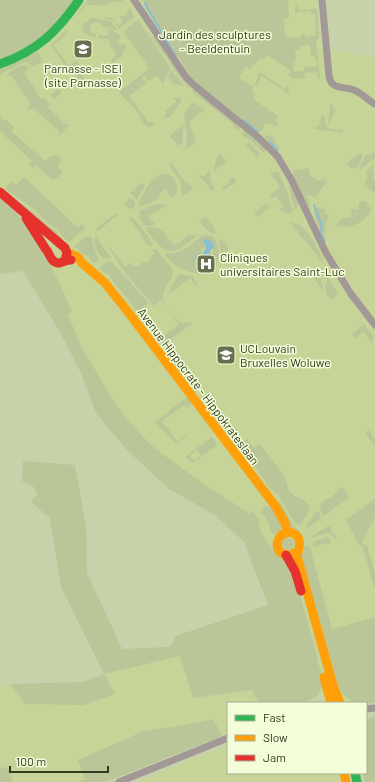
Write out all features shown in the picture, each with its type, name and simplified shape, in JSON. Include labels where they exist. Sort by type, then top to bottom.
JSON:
[{"type":"street","points":[[0,64],[27,53],[46,40],[62,24],[79,0]]},
{"type":"street","points":[[134,0],[186,77],[259,138],[278,157],[292,182],[326,253],[351,294],[375,325]]},
{"type":"street","points":[[322,0],[330,81],[333,85],[354,90],[375,104]]},
{"type":"street","name":"Avenue Hippocrate - Hippokrateslaan","points":[[0,192],[21,210],[56,240],[59,244],[65,247],[66,256],[61,263],[54,262],[50,258],[49,252],[21,210]]},
{"type":"street","points":[[49,252],[52,246],[59,244]]},
{"type":"street","name":"Avenue Hippocrate - Hippokrateslaan","points":[[66,256],[82,263],[104,283],[125,308],[276,507],[285,523],[287,532],[294,534],[299,539],[300,545],[298,556],[333,685],[340,702]]},
{"type":"street","points":[[287,532],[279,536],[276,543],[278,549],[286,555],[292,555],[298,551]]},
{"type":"street","points":[[286,555],[300,586],[331,702]]},
{"type":"street","points":[[119,782],[227,738]]},
{"type":"shaded area","name":"UCLouvain Bruxelles Woluwe","points":[[0,0],[317,0],[321,47],[375,58],[375,702],[341,702],[316,693],[261,552],[185,489],[83,370],[0,223]]},
{"type":"shaded area","points":[[180,656],[193,698],[252,690],[258,702],[227,702],[227,734],[222,736],[213,719],[144,731],[78,760],[85,779],[78,782],[13,782],[9,767],[0,768],[0,686],[10,684],[26,704],[104,674]]},
{"type":"shaded area","points":[[227,745],[227,774],[338,774],[339,782],[137,782]]},
{"type":"green space","points":[[0,0],[76,0],[65,16],[57,22],[58,24],[39,42],[0,62]]},
{"type":"green space","points":[[88,0],[124,0],[118,2],[113,1],[105,5],[84,6],[85,8],[77,15]]},
{"type":"green space","name":"Jardin des sculptures - Beeldentuin","points":[[143,0],[288,0],[289,16],[288,18],[283,19],[286,38],[301,37],[301,34],[305,33],[305,37],[316,36],[315,14],[311,14],[311,11],[295,12],[295,7],[297,4],[298,10],[317,9],[319,38],[316,41],[318,61],[315,62],[315,56],[311,56],[310,45],[299,46],[300,50],[295,51],[296,60],[293,62],[294,72],[304,71],[304,67],[317,66],[317,63],[319,63],[320,79],[318,78],[318,72],[305,73],[305,78],[293,79],[288,75],[291,71],[267,55],[263,60],[262,58],[250,69],[246,66],[239,78],[253,87],[251,92],[255,94],[253,99],[278,116],[275,122],[279,124],[278,126],[265,123],[263,130],[259,132],[211,96],[189,74]]},
{"type":"green space","points":[[128,8],[130,8],[134,17],[119,29],[113,20],[102,18],[109,17],[114,19],[116,24],[120,25],[122,22],[120,17],[127,14],[126,12],[129,11]]},
{"type":"green space","points":[[92,18],[111,21],[117,30],[107,26],[105,28],[99,23],[94,22],[91,24],[90,29],[92,33],[96,34],[96,37],[89,35],[85,33],[83,26],[84,22],[87,22]]},
{"type":"green space","points":[[138,20],[149,36],[147,38],[148,39],[150,37],[170,68],[163,84],[156,75],[149,81],[144,75],[142,77],[147,83],[129,96],[149,123],[152,121],[154,123],[153,126],[149,127],[119,92],[148,69],[148,66],[125,34],[126,29]]},
{"type":"green space","points":[[108,29],[118,34],[121,37],[118,41],[121,45],[123,43],[127,47],[121,56],[113,63],[111,60],[116,53],[110,46],[110,42],[107,39],[98,38],[98,35],[108,36]]},
{"type":"green space","points":[[66,30],[68,33],[53,45],[68,66],[76,61],[79,65],[75,68],[86,80],[83,82],[64,64],[51,45]]},
{"type":"green space","points":[[153,36],[189,85],[189,88],[173,68],[153,39]]},
{"type":"green space","points":[[38,52],[42,59],[41,62],[32,67],[26,62],[21,63],[0,75],[0,68],[20,61]]},
{"type":"green space","points":[[25,65],[29,69],[24,72],[41,99],[44,98],[50,104],[48,107],[66,125],[70,123],[59,136],[57,136],[60,132],[33,108],[29,110],[27,108],[31,105],[11,75],[7,77],[7,75],[13,70]]},
{"type":"green space","points":[[263,69],[261,73],[285,89],[288,85],[289,94],[261,75],[258,85],[255,84]]},
{"type":"green space","points":[[171,70],[184,86],[173,84],[168,77]]},
{"type":"green space","points":[[59,89],[61,93],[54,99],[51,94]]},
{"type":"green space","points":[[195,90],[241,127],[238,130],[235,129],[232,123],[195,94],[192,91]]},
{"type":"green space","points":[[173,98],[181,98],[181,101],[170,117],[163,117],[166,114],[165,111],[176,102]]},
{"type":"green space","points":[[192,103],[196,104],[205,111],[202,111],[190,121],[189,123],[196,142],[185,150],[187,136],[184,114]]},
{"type":"green space","points":[[330,104],[333,104],[333,108],[336,111],[329,123],[328,122]]},
{"type":"green space","points":[[0,115],[4,121],[7,120],[14,127],[11,131],[45,161],[49,157],[59,155],[61,161],[57,166],[62,171],[57,178],[52,180],[36,165],[33,169],[29,165],[32,161],[0,131]]},
{"type":"green space","points":[[322,115],[325,116],[327,128],[342,129],[342,132],[314,129],[313,127],[320,125],[321,123],[319,123]]},
{"type":"green space","points":[[183,125],[183,142],[178,146],[170,136]]},
{"type":"green space","points":[[245,130],[266,150],[264,152],[261,151],[252,141],[241,135]]},
{"type":"green space","points":[[265,135],[275,137],[274,140],[280,148],[277,151],[265,138]]},
{"type":"green space","points":[[249,142],[260,154],[256,157],[246,145]]},
{"type":"green space","points":[[374,152],[375,158],[361,169],[359,168],[365,156]]},
{"type":"green space","points":[[361,153],[363,154],[358,167],[350,168],[347,163]]},
{"type":"green space","points":[[220,154],[226,162],[214,172],[217,158]]},
{"type":"green space","points":[[170,161],[186,183],[188,182],[193,189],[183,196],[180,181],[172,169]]},
{"type":"green space","points":[[373,165],[374,167],[372,170],[375,174],[372,177],[375,181],[375,193],[364,185],[367,179],[366,171]]},
{"type":"green space","points":[[298,168],[301,171],[306,168],[310,169],[309,170],[311,172],[309,174],[312,178],[314,177],[317,181],[324,178],[327,183],[322,187],[316,198],[307,195],[310,205],[307,206],[293,177],[294,170],[298,170]]},
{"type":"green space","points":[[210,171],[210,178],[214,189],[212,191],[198,174],[204,176]]},
{"type":"green space","points":[[278,171],[288,194],[293,212],[291,213],[283,212],[280,209],[283,206],[276,196],[272,198],[270,195],[279,188],[279,185],[270,173]]},
{"type":"green space","points":[[161,174],[170,175],[173,178],[178,187],[176,194],[170,198],[166,189],[162,191],[157,199],[139,206],[147,187]]},
{"type":"green space","points":[[24,177],[78,228],[82,224],[85,228],[84,230],[69,242],[34,209],[5,188],[12,181],[16,185]]},
{"type":"green space","points":[[233,177],[237,181],[223,191],[223,187],[230,183],[229,180]]},
{"type":"green space","points":[[141,183],[145,185],[137,200],[130,193]]},
{"type":"green space","points":[[288,186],[294,192],[297,200],[298,206],[295,210]]},
{"type":"green space","points":[[7,193],[56,231],[64,241],[63,243]]},
{"type":"green space","points":[[0,197],[22,220],[41,247],[72,311],[68,315],[82,348],[118,408],[143,437],[157,450],[248,514],[252,511],[258,518],[263,537],[276,553],[285,560],[294,575],[316,652],[323,683],[318,695],[305,702],[258,702],[252,690],[193,698],[180,656],[104,674],[61,587],[50,518],[31,502],[37,494],[33,486],[22,481],[23,461],[75,465],[86,526],[87,573],[122,649],[170,647],[176,636],[268,605],[244,542],[215,515],[169,489],[127,450],[96,413],[81,373],[60,332],[23,271],[0,274]]},
{"type":"green space","points":[[129,198],[135,202],[132,209],[124,205]]},
{"type":"green space","points":[[359,202],[366,202],[372,210],[365,219],[361,222],[346,227],[335,225],[339,222],[339,220],[343,220],[343,218],[351,217],[352,209],[358,210]]},
{"type":"green space","points":[[155,204],[167,205],[148,216],[149,220],[154,222],[155,225],[144,225],[139,217],[140,211]]},
{"type":"green space","points":[[266,204],[269,208],[257,217],[254,213]]},
{"type":"green space","points":[[317,207],[326,209],[325,214],[329,214],[326,222],[325,236],[323,238],[320,234],[320,230],[314,215]]},
{"type":"green space","points":[[115,214],[119,214],[98,231],[96,230],[97,228]]},
{"type":"green space","points":[[204,217],[207,218],[212,224],[216,233],[215,234],[210,232],[199,220]]},
{"type":"green space","points":[[129,218],[133,218],[143,229],[153,245],[151,247],[148,246],[140,235],[141,234]]},
{"type":"green space","points":[[290,222],[302,227],[307,232],[318,250],[324,262],[323,263],[306,241]]},
{"type":"green space","points":[[148,227],[157,228],[163,232],[174,245],[179,243],[188,235],[198,235],[182,247],[170,251],[159,245],[146,229]]},
{"type":"green space","points":[[204,235],[210,235],[215,239],[219,255],[218,261],[211,270],[200,273],[187,271],[174,264],[165,254],[178,253]],"holes":[[[206,239],[212,242],[214,246],[213,253],[207,259],[197,260],[194,258],[201,255],[201,251],[205,245],[203,241]]]},
{"type":"green space","points":[[86,237],[92,237],[98,258],[97,262],[94,263],[74,246]]},
{"type":"green space","points":[[96,237],[111,258],[106,259],[100,256],[95,246],[94,238]]},
{"type":"green space","points":[[219,239],[223,241],[229,249],[224,253],[234,267],[222,258]]},
{"type":"green space","points":[[110,247],[125,267],[130,263],[133,267],[136,265],[137,267],[144,261],[146,263],[154,254],[153,249],[156,249],[172,269],[171,278],[165,288],[163,296],[164,303],[161,300],[154,306],[125,273],[109,248]]},
{"type":"green space","points":[[109,261],[113,263],[152,307],[148,303],[140,310],[143,315],[140,315],[110,278],[111,277],[100,269],[104,263]]},
{"type":"green space","points":[[319,270],[322,279],[321,285],[323,284],[323,291],[312,276]]},
{"type":"green space","points":[[325,273],[339,294],[331,300],[327,295],[325,284],[327,284],[327,279],[325,279]]},
{"type":"green space","points":[[180,274],[193,277],[197,283],[197,287],[190,278],[168,295],[173,284]]},
{"type":"green space","points":[[173,315],[179,321],[187,323],[191,322],[192,324],[163,346],[158,339],[179,324]]},
{"type":"green space","points":[[364,324],[373,336],[372,343],[364,332],[355,338],[352,334]]},
{"type":"green space","points":[[187,397],[192,404],[189,407],[187,408],[184,405],[162,421],[177,441],[187,434],[177,444],[155,422]]},
{"type":"green space","points":[[227,421],[237,433],[233,437],[223,424]]},
{"type":"green space","points":[[372,427],[369,430],[375,440],[375,446],[365,433]]},
{"type":"green space","points":[[212,437],[216,442],[216,446],[193,463],[185,457]],"holes":[[[197,450],[201,455],[194,461],[190,456]]]},
{"type":"green space","points":[[247,439],[254,448],[260,444],[286,478],[287,486],[290,492],[305,501],[309,506],[310,509],[300,526],[295,523],[278,495],[270,488],[239,445]]},
{"type":"green space","points":[[341,487],[349,497],[324,516],[320,508],[321,504]]},
{"type":"green space","points":[[375,499],[375,517],[362,541],[363,544],[367,546],[375,574],[375,590],[363,548],[357,541],[346,520]]},
{"type":"green space","points":[[279,501],[293,524],[300,532],[291,528],[276,503]]},
{"type":"green space","points":[[267,506],[268,508],[271,506],[282,525],[279,531],[274,534],[271,531],[267,519],[260,511]]},
{"type":"green space","points":[[319,510],[321,518],[306,529],[309,521]]},
{"type":"green space","points":[[330,525],[333,535],[335,534],[337,540],[329,533],[311,538],[308,543],[308,540]]},
{"type":"green space","points":[[327,537],[332,542],[313,547],[314,542]]},
{"type":"green space","points":[[286,538],[290,538],[294,544],[290,550],[286,550],[282,546],[282,542]]},
{"type":"green space","points":[[305,546],[309,546],[332,629],[375,617],[375,703],[354,702],[346,697],[339,688],[302,554]]},
{"type":"green space","points":[[104,674],[115,694],[83,705],[26,704],[10,684],[83,682]]},
{"type":"green space","points":[[375,717],[375,782],[365,782],[363,774],[367,774],[367,720]]},
{"type":"green space","points":[[213,719],[222,736],[105,782],[78,782],[85,779],[78,760],[144,731]]},
{"type":"green space","points":[[9,767],[13,782],[0,782],[0,768]]},
{"type":"water","points":[[207,239],[212,242],[214,247],[205,260],[197,260],[194,258],[204,252],[206,248],[203,240]]},
{"type":"waterway","points":[[145,3],[148,10]]},
{"type":"waterway","points":[[149,11],[176,56]]},
{"type":"waterway","points":[[243,120],[258,132]]},
{"type":"waterway","points":[[270,142],[277,150]]},
{"type":"waterway","points":[[314,205],[322,227],[320,232],[325,241]]},
{"type":"traffic: fast","points":[[0,64],[25,53],[45,39],[63,22],[79,0]]},
{"type":"traffic: fast","points":[[355,774],[357,782]]},
{"type":"traffic: slow","points":[[67,252],[78,257],[82,263],[105,283],[125,308],[276,507],[285,523],[287,532]]},
{"type":"traffic: slow","points":[[298,551],[289,555],[283,554],[277,546],[279,538],[282,535],[291,533],[296,535],[299,539],[300,546],[297,556],[333,685],[340,702]]},
{"type":"traffic: slow","points":[[324,677],[331,702]]},
{"type":"traffic: slow","points":[[344,774],[346,782]]},
{"type":"traffic: jam","points":[[0,192],[65,248],[67,253],[65,260]]},
{"type":"traffic: jam","points":[[26,218],[53,261],[61,263],[71,260]]},
{"type":"traffic: jam","points":[[286,555],[295,571],[301,591]]},
{"type":"place","name":"Parnasse - ISEI (site Parnasse)","points":[[83,49]]},
{"type":"place","name":"Cliniques universitaires Saint-Luc","points":[[206,264]]},
{"type":"place","name":"UCLouvain Bruxelles Woluwe","points":[[226,355]]}]
